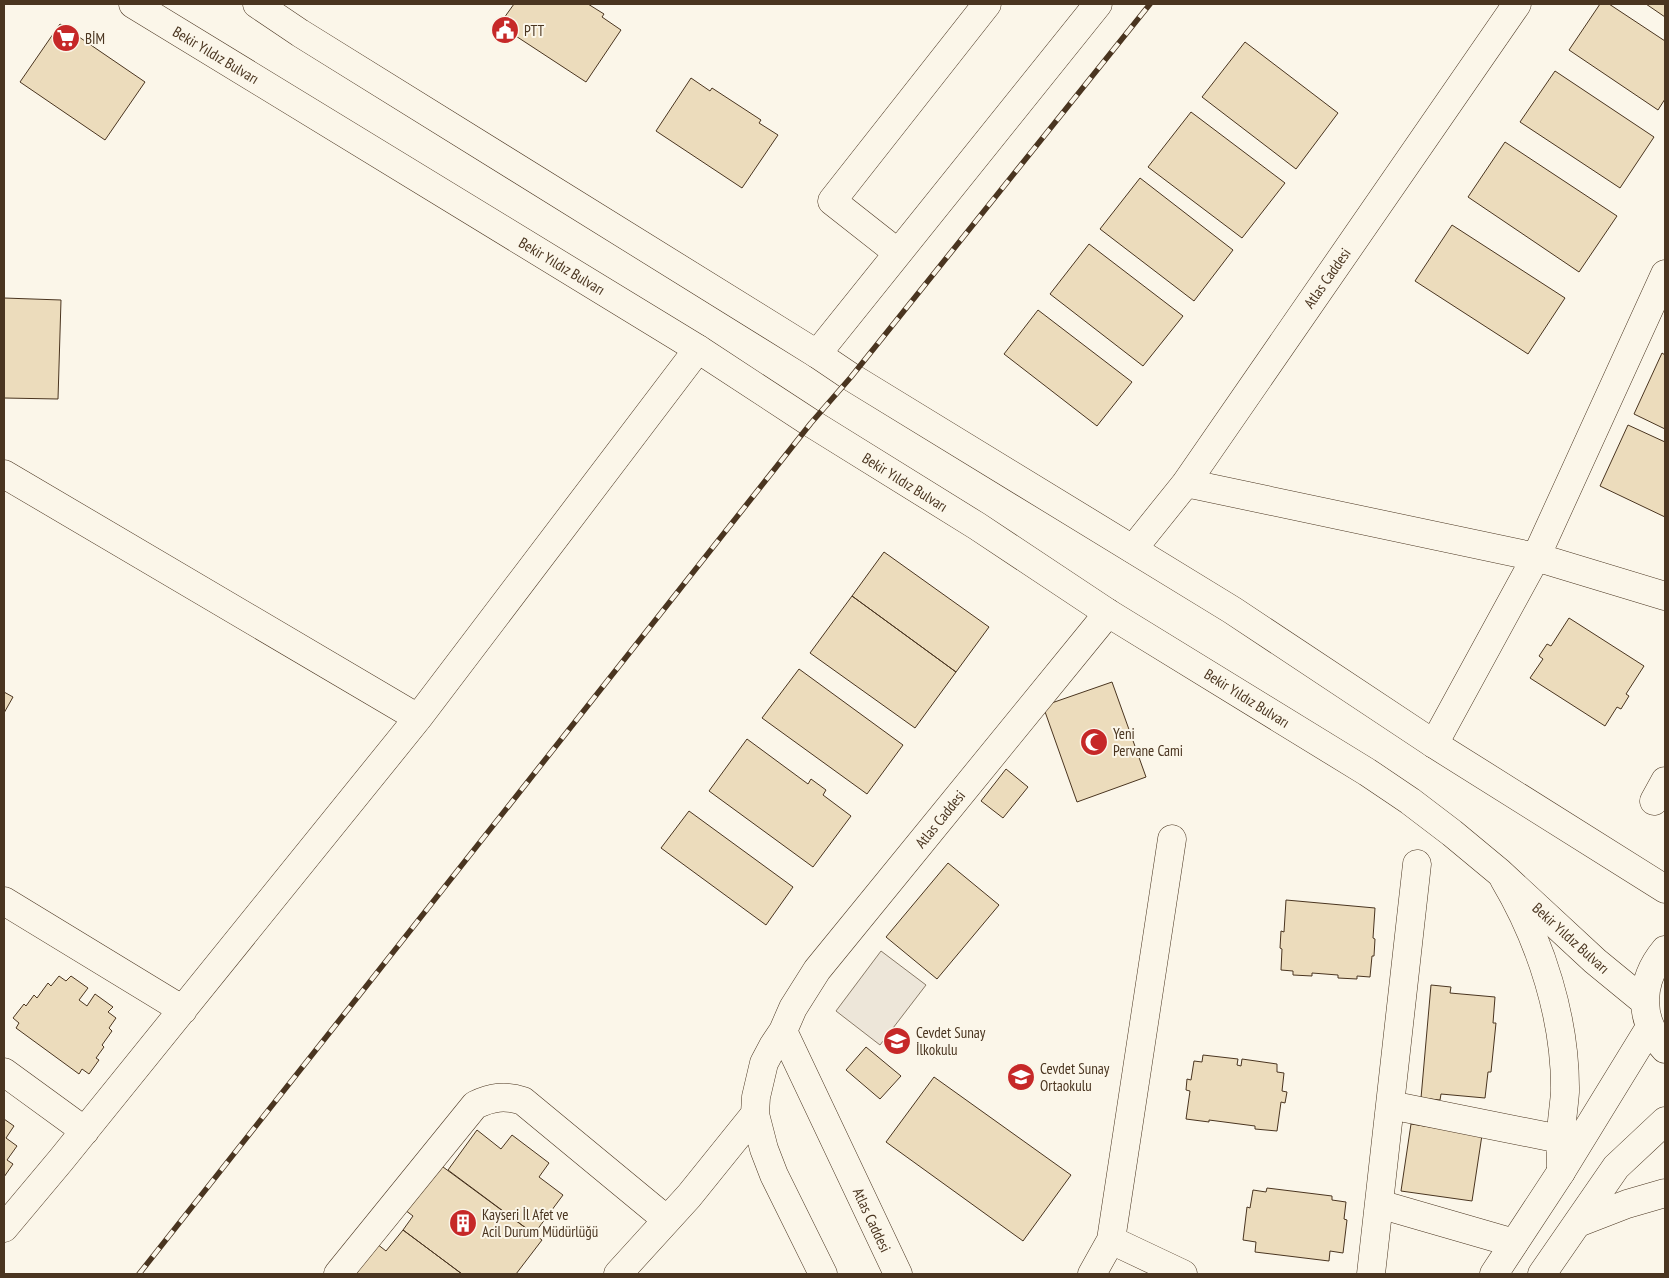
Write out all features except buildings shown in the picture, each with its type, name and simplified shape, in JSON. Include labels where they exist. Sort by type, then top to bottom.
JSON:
[{"type":"street","name":"Bekir Yıldız Bulvarı","points":[[133,4],[698,349],[819,428],[977,526],[1108,613],[1367,772],[1410,801],[1499,872],[1595,961],[1654,1026]]},
{"type":"street","points":[[257,4],[308,38],[817,354],[850,377],[1232,610],[1434,744],[1665,889]]},
{"type":"street","points":[[898,253],[832,201],[987,4]]},
{"type":"street","points":[[817,354],[1098,4]]},
{"type":"street","name":"Atlas Caddesi","points":[[1133,549],[1186,483],[1517,4]]},
{"type":"street","points":[[1434,744],[1536,557],[1665,274]]},
{"type":"street","points":[[4,1228],[85,1131],[418,718],[698,349]]},
{"type":"street","points":[[4,474],[418,718]]},
{"type":"street","points":[[1186,483],[1536,557],[1665,596]]},
{"type":"street","name":"Atlas Caddesi","points":[[823,1274],[774,1175],[764,1148],[755,1114],[756,1097],[764,1063],[772,1046],[783,1031],[796,1002],[817,970],[1108,613]]},
{"type":"street","points":[[1092,1274],[1110,1240],[1172,839]]},
{"type":"street","points":[[1371,1274],[1417,864]]},
{"type":"street","points":[[1499,872],[1531,932],[1549,985],[1554,1007],[1563,1061],[1564,1092],[1560,1140],[1561,1172]]},
{"type":"street","points":[[4,901],[183,1010]]},
{"type":"street","points":[[1494,1274],[1654,1026],[1645,993],[1648,977],[1656,961],[1665,950]]},
{"type":"street","name":"Atlas Caddesi","points":[[783,1031],[898,1274]]},
{"type":"street","points":[[4,1072],[85,1131]]},
{"type":"street","points":[[338,1274],[475,1105],[487,1099],[500,1097],[523,1101],[667,1220]]},
{"type":"street","points":[[1390,1105],[1560,1140]]},
{"type":"street","points":[[618,1274],[689,1196],[755,1114]]},
{"type":"street","points":[[1542,1274],[1616,1167],[1665,1121]]},
{"type":"street","points":[[1578,1223],[1627,1204],[1665,1193]]},
{"type":"street","points":[[1379,1204],[1514,1243]]},
{"type":"street","points":[[1110,1240],[1184,1274]]},
{"type":"shaded area","points":[[881,951],[926,985],[880,1045],[836,1011]]},
{"type":"railway","points":[[139,1274],[811,423],[851,377],[1150,4]]},
{"type":"place","name":"PTT","points":[[505,30]]},
{"type":"place","name":"BİM","points":[[66,38]]},
{"type":"place","name":"Yeni Pervane Cami","points":[[1094,742]]},
{"type":"place","name":"Cevdet Sunay İlkokulu","points":[[897,1041]]},
{"type":"place","name":"Cevdet Sunay Ortaokulu","points":[[1021,1077]]},
{"type":"place","name":"Kayseri İl Afet ve Acil Durum Müdürlüğü","points":[[463,1223]]}]
